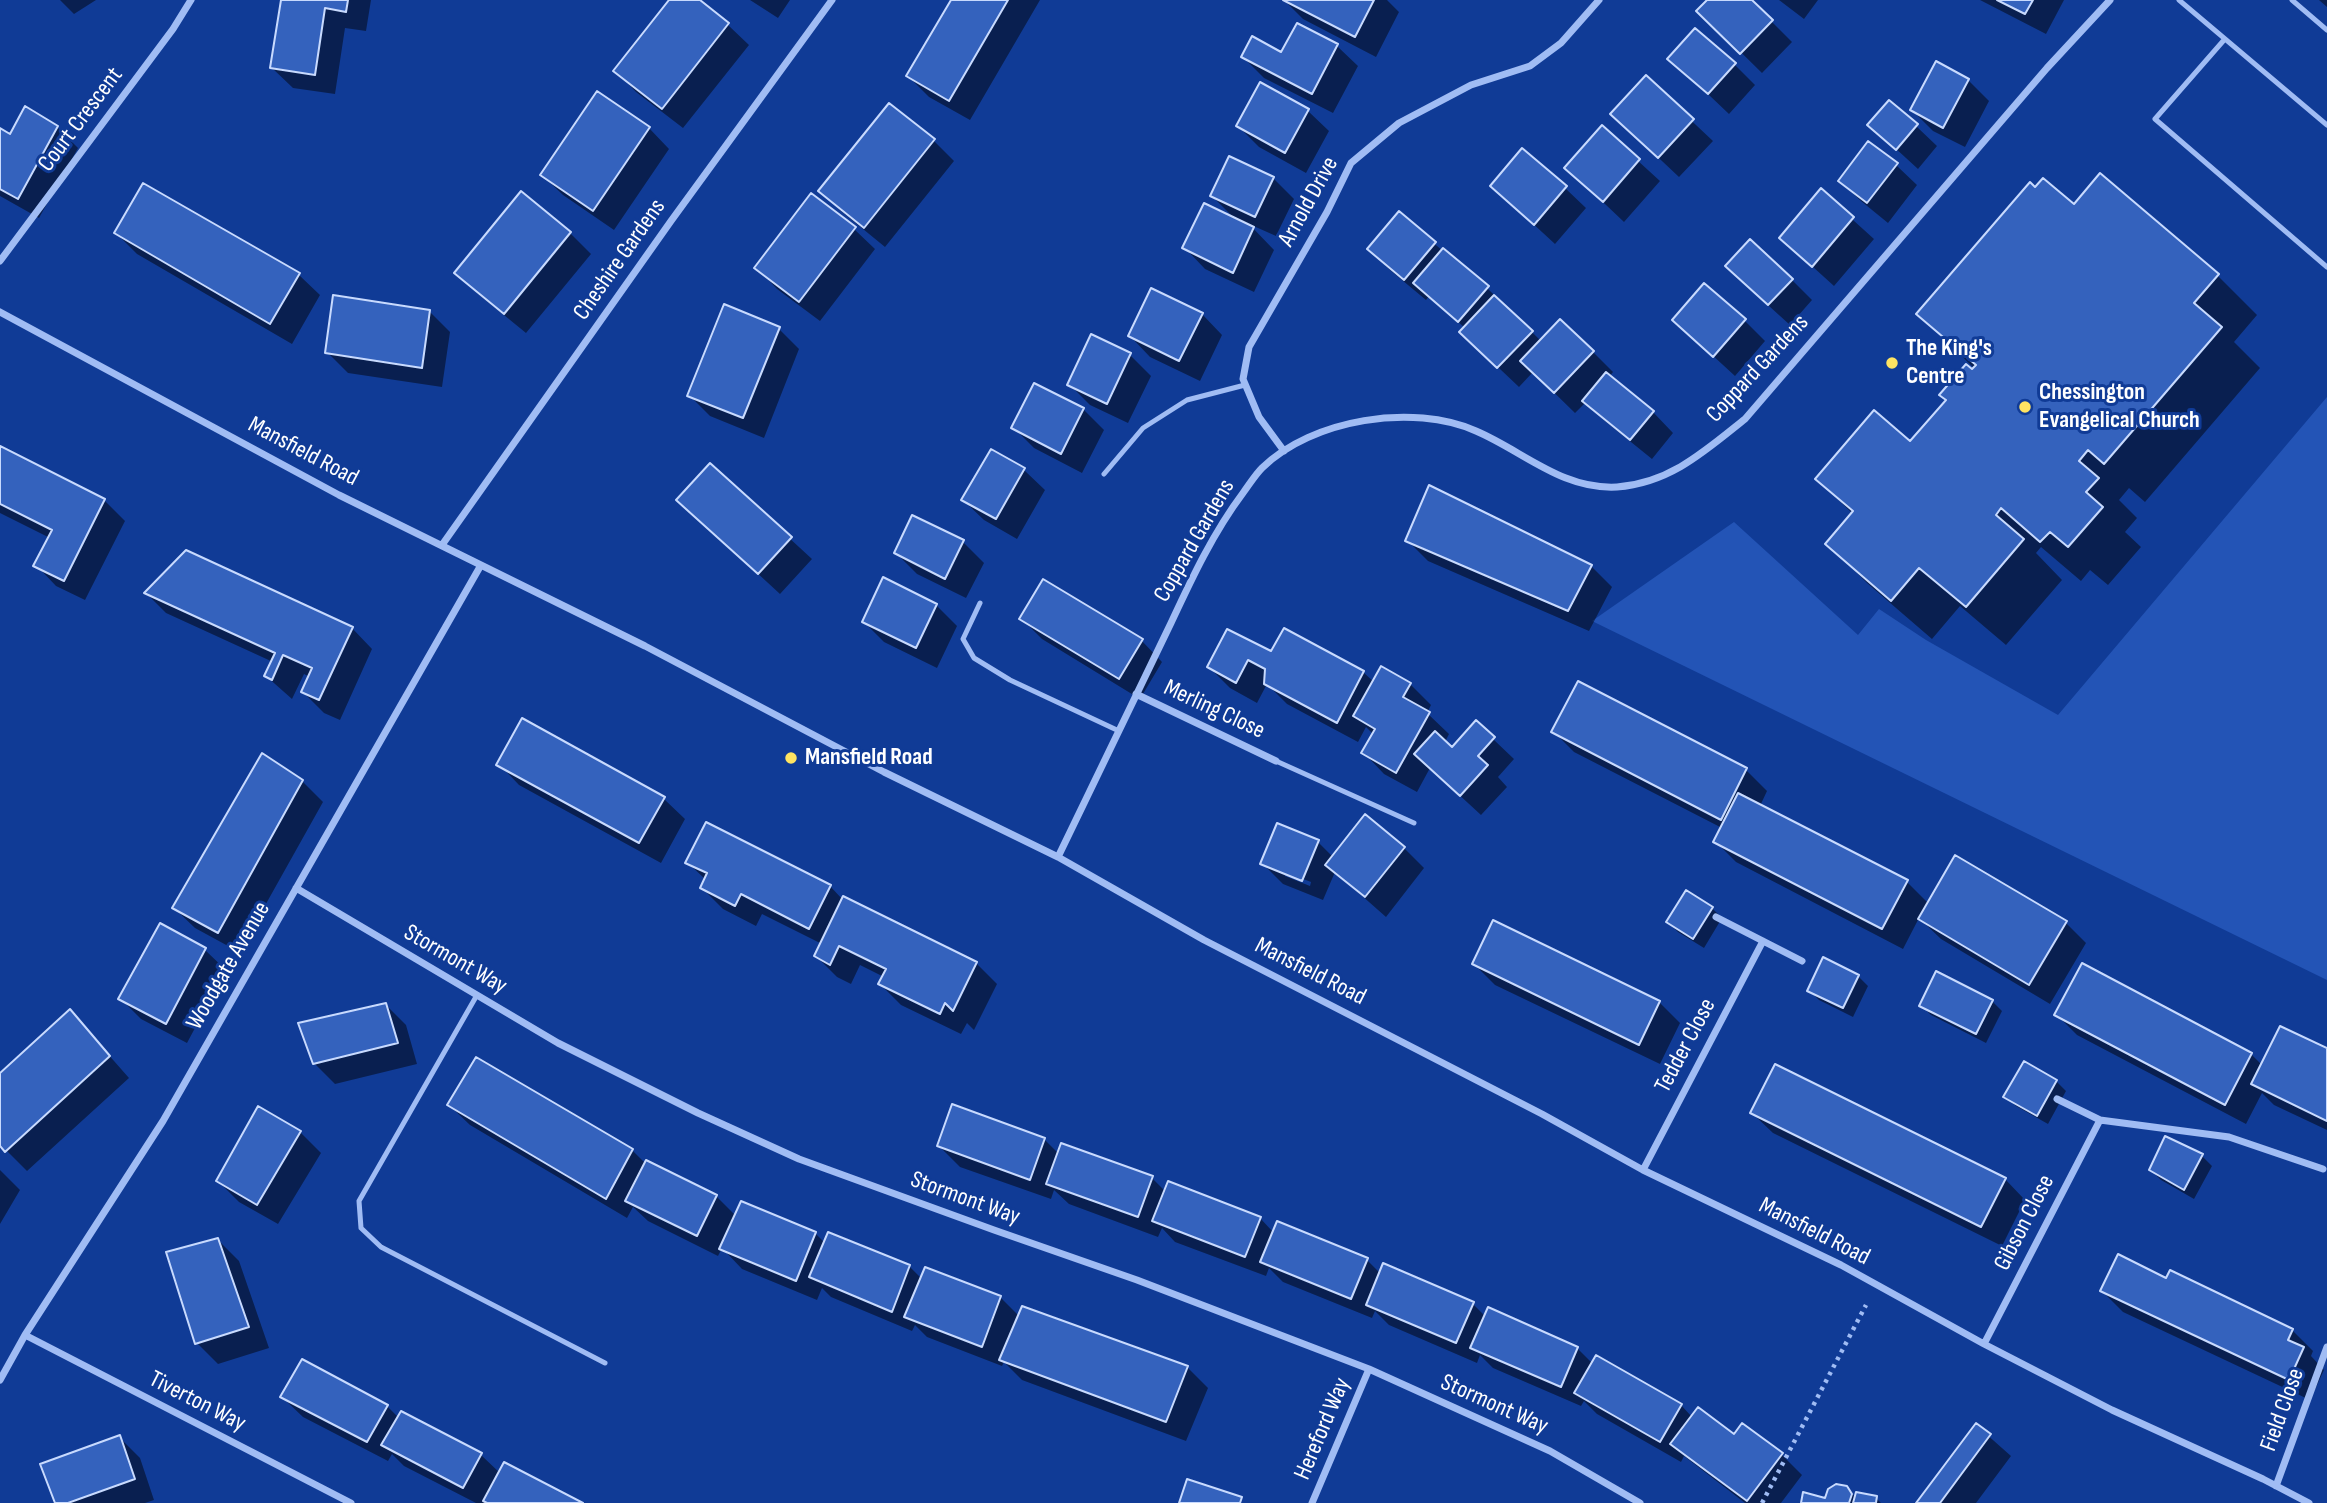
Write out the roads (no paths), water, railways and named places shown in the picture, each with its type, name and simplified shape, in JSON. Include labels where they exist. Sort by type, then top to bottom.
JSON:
[{"type":"street","name":"Court Crescent","points":[[0,261],[173,29],[191,0]]},
{"type":"street","name":"Cheshire Gardens","points":[[442,545],[679,210],[832,0]]},
{"type":"street","name":"Arnold Drive","points":[[1284,451],[1259,417],[1242,379],[1249,347],[1327,212],[1351,163],[1399,123],[1471,85],[1531,66],[1561,43],[1599,0]]},
{"type":"street","name":"Coppard Gardens","points":[[1058,857],[1194,575],[1227,515],[1262,469],[1284,451],[1316,435],[1362,420],[1395,416],[1439,419],[1476,431],[1542,468],[1581,484],[1616,487],[1648,482],[1689,463],[1745,419],[2047,68],[2110,0]]},
{"type":"street","name":"Mansfield Road","points":[[0,312],[340,495],[645,646],[884,772],[1058,857],[1204,940],[1542,1114],[1643,1170],[1841,1265],[1984,1344],[2112,1410],[2309,1503]]},
{"type":"street","name":"Woodgate Avenue","points":[[0,1380],[25,1335],[163,1121],[481,565]]},
{"type":"street","name":"Merling Close","points":[[1136,694],[1276,761]]},
{"type":"street","name":"Stormont Way","points":[[296,888],[570,1049],[698,1114],[799,1159],[1137,1279],[1369,1369],[1550,1451],[1640,1503]]},
{"type":"street","points":[[1716,917],[1802,961]]},
{"type":"street","name":"Tedder Close","points":[[1643,1170],[1763,941]]},
{"type":"street","points":[[2057,1098],[2100,1120],[2230,1137],[2323,1168]]},
{"type":"street","name":"Gibson Close","points":[[1984,1344],[2100,1120]]},
{"type":"street","name":"Tiverton Way","points":[[25,1335],[351,1503]]},
{"type":"street","name":"Field Close","points":[[2276,1486],[2327,1347]]},
{"type":"street","name":"Hereford Way","points":[[1312,1503],[1369,1369]]},
{"type":"lane","points":[[2179,0],[2327,125]]},
{"type":"lane","points":[[2292,0],[2327,30]]},
{"type":"lane","points":[[2224,40],[2155,119],[2327,267]]},
{"type":"lane","points":[[1104,474],[1143,428],[1187,400],[1245,385]]},
{"type":"lane","points":[[980,603],[963,639],[974,657],[1010,680],[1119,730]]},
{"type":"lane","points":[[1276,761],[1414,823]]},
{"type":"lane","points":[[477,995],[359,1200],[361,1228],[381,1247],[605,1363]]},
{"type":"place","name":"The King's Centre","points":[[1892,363]]},
{"type":"place","name":"Chessington Evangelical Church","points":[[2025,407]]},
{"type":"place","name":"Mansfield Road","points":[[791,758]]}]
